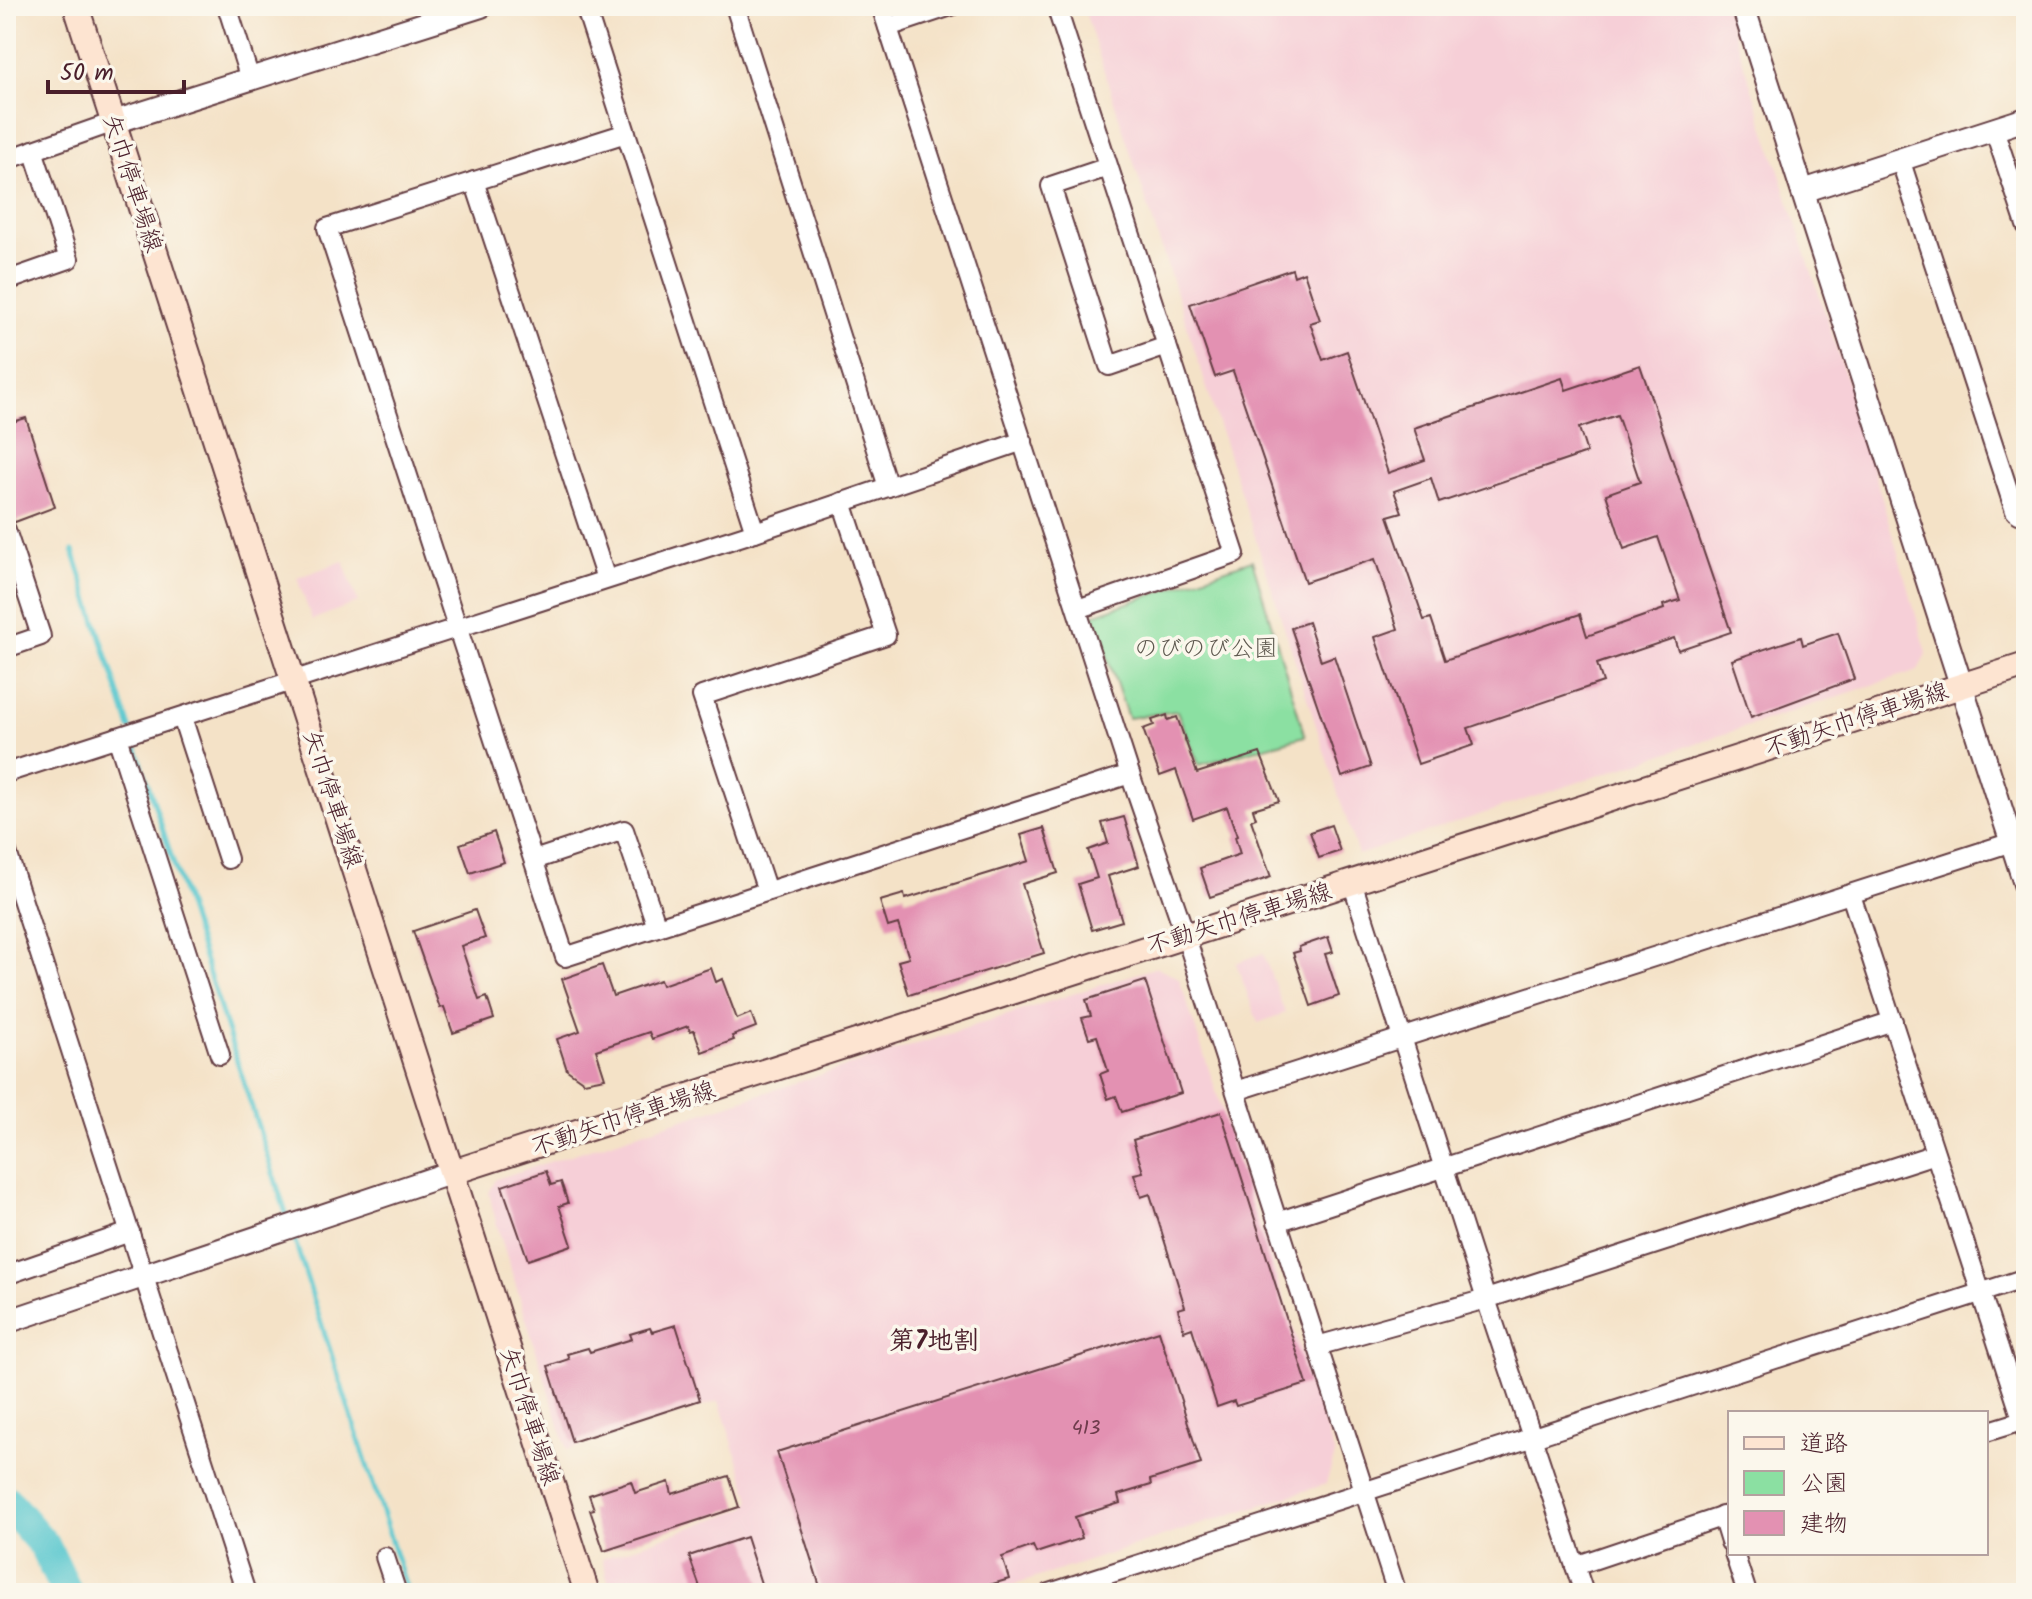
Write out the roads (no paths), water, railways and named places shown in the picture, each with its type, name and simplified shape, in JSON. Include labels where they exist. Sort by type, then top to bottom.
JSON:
[{"type":"main road","name":"矢巾停車場線","points":[[76,6],[587,1593]]},
{"type":"main road","name":"不動矢巾停車場線","points":[[453,1172],[2026,665]]},
{"type":"street","points":[[227,6],[250,79]]},
{"type":"street","points":[[6,160],[114,122],[481,6]]},
{"type":"street","points":[[585,6],[755,532]]},
{"type":"street","points":[[735,6],[888,487]]},
{"type":"street","points":[[881,6],[1397,1593]]},
{"type":"street","points":[[888,27],[951,6]]},
{"type":"street","points":[[1056,6],[1235,554],[1078,609]]},
{"type":"street","points":[[1743,6],[2026,887]]},
{"type":"street","points":[[1803,191],[2026,119]]},
{"type":"street","points":[[1994,129],[2026,225]]},
{"type":"street","points":[[626,133],[327,228],[565,957],[1130,774]]},
{"type":"street","points":[[6,281],[69,259],[33,150]]},
{"type":"street","points":[[1900,159],[2015,511],[2019,514],[2026,512]]},
{"type":"street","points":[[1108,167],[1051,186],[1109,366],[1167,346]]},
{"type":"street","points":[[474,181],[606,579]]},
{"type":"street","points":[[6,773],[755,532],[1023,441]]},
{"type":"street","points":[[767,891],[702,696],[886,635],[842,502]]},
{"type":"street","points":[[6,530],[41,636],[6,648]]},
{"type":"street","points":[[182,717],[228,859]]},
{"type":"street","points":[[127,734],[220,1055]]},
{"type":"street","points":[[534,860],[624,830],[657,927]]},
{"type":"street","points":[[1236,1091],[2012,842]]},
{"type":"street","points":[[6,849],[246,1593]]},
{"type":"street","points":[[1352,882],[1584,1593]]},
{"type":"street","points":[[1851,895],[2024,1426],[1988,1432]]},
{"type":"street","points":[[1277,1222],[1893,1021]]},
{"type":"street","points":[[1317,1346],[1486,1299],[1935,1154]]},
{"type":"street","points":[[6,1322],[453,1172]]},
{"type":"street","points":[[6,1275],[130,1232]]},
{"type":"street","points":[[1050,1593],[1072,1590],[1531,1437],[2026,1278]]},
{"type":"street","points":[[1575,1566],[1726,1515]]},
{"type":"street","points":[[1735,1555],[1747,1593]]},
{"type":"street","points":[[385,1557],[397,1593]]},
{"type":"waterway","points":[[73,551],[130,728]]},
{"type":"waterway","points":[[133,737],[289,1223]]},
{"type":"waterway","points":[[292,1232],[408,1593]]},
{"type":"waterway","points":[[6,1501],[44,1545],[67,1593]]},
{"type":"district","name":"第7地割","points":[[934,1340]]},
{"type":"park label","name":"のびのび公園","points":[[1206,648]]}]
